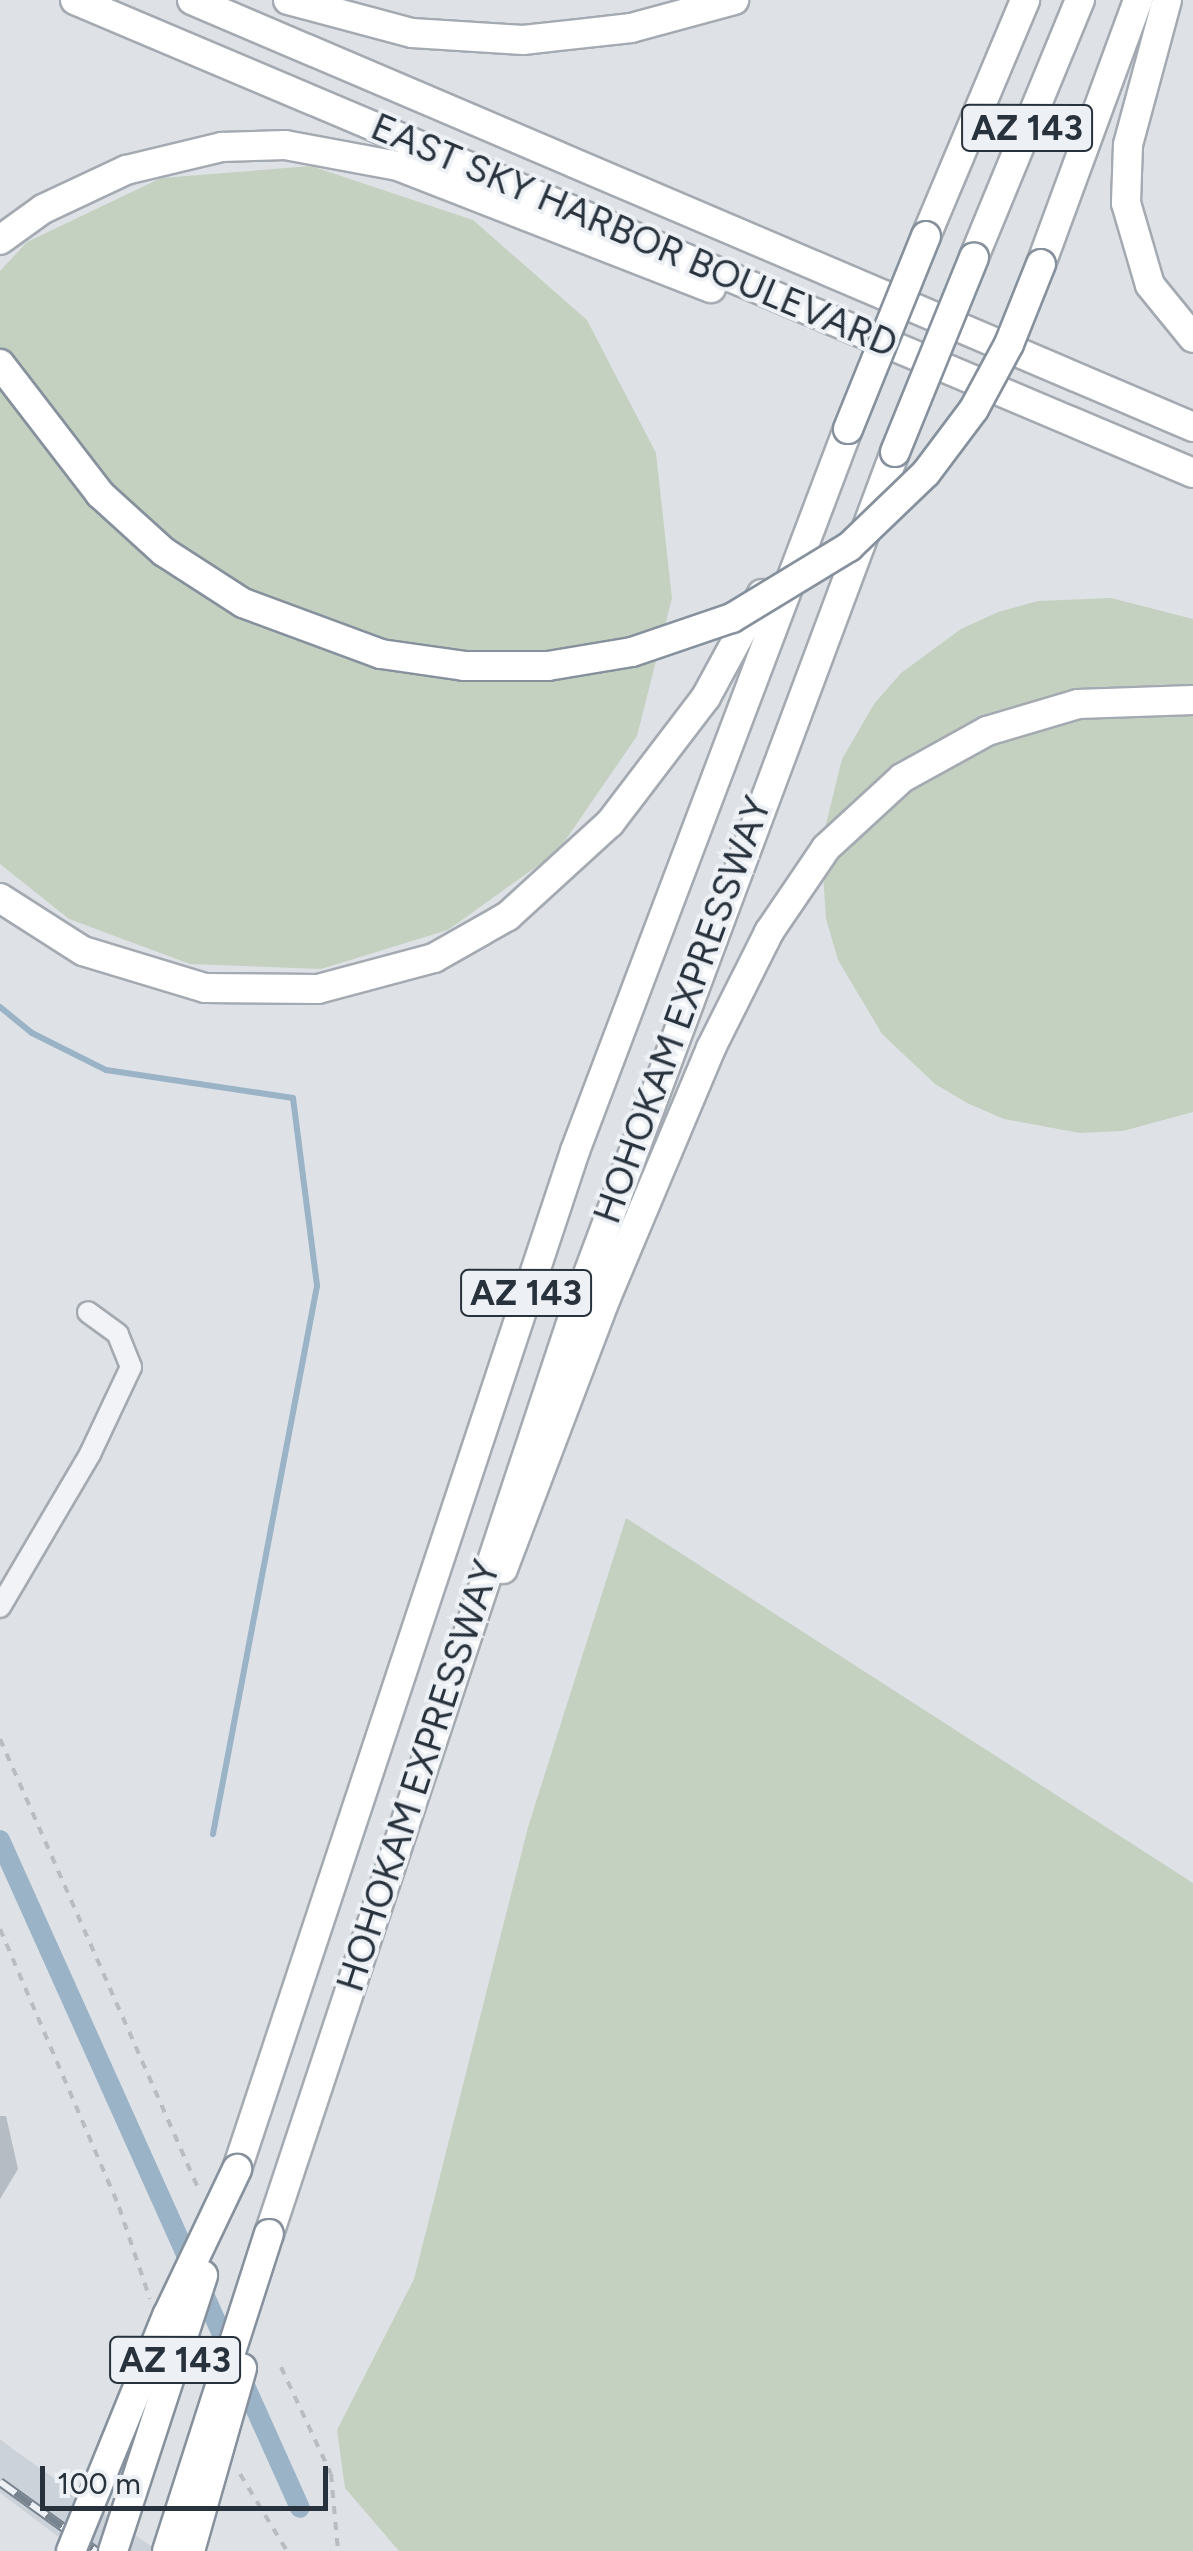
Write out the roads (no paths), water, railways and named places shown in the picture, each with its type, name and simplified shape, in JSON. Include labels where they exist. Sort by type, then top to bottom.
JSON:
[{"type":"highway","name":"EAST SKY HARBOR BOULEVARD","points":[[75,0],[1193,473]]},
{"type":"highway","name":"EAST SKY HARBOR BOULEVARD","points":[[192,0],[1193,427]]},
{"type":"highway","points":[[288,0],[412,33],[523,40],[632,28],[734,0]]},
{"type":"highway","name":"HOHOKAM EXPRESSWAY","points":[[113,2551],[569,1170],[848,429],[1025,0]]},
{"type":"highway","name":"HOHOKAM EXPRESSWAY","points":[[167,2551],[450,1678],[680,1016],[894,452],[1080,0]]},
{"type":"highway","points":[[0,364],[100,494],[164,552],[243,603],[306,631],[394,656],[464,666],[548,666],[632,652],[732,618],[861,538],[926,473],[974,409],[1009,344],[1138,0]]},
{"type":"highway","points":[[1167,0],[1128,145],[1126,203],[1150,285],[1193,338]]},
{"type":"highway","points":[[0,240],[72,193],[156,160],[222,147],[313,148],[398,166],[786,318],[944,366]]},
{"type":"highway","points":[[0,898],[53,935],[113,963],[235,991],[348,984],[406,968],[472,938],[569,865],[671,748],[728,660],[848,429]]},
{"type":"highway","points":[[450,1678],[522,1528],[606,1298],[704,1064],[804,876],[874,800],[987,731],[1078,704],[1193,700]]},
{"type":"highway","points":[[72,2551],[168,2316],[237,2168]]},
{"type":"highway","points":[[190,2551],[230,2425],[269,2234]]},
{"type":"street","points":[[0,1607],[90,1454],[132,1367],[118,1334],[88,1312]]},
{"type":"waterway","points":[[0,1007],[32,1033],[106,1070],[293,1098],[317,1286],[213,1834]]},
{"type":"waterway","points":[[0,1840],[300,2508]]},
{"type":"railway","points":[[0,2482],[96,2551]]}]
